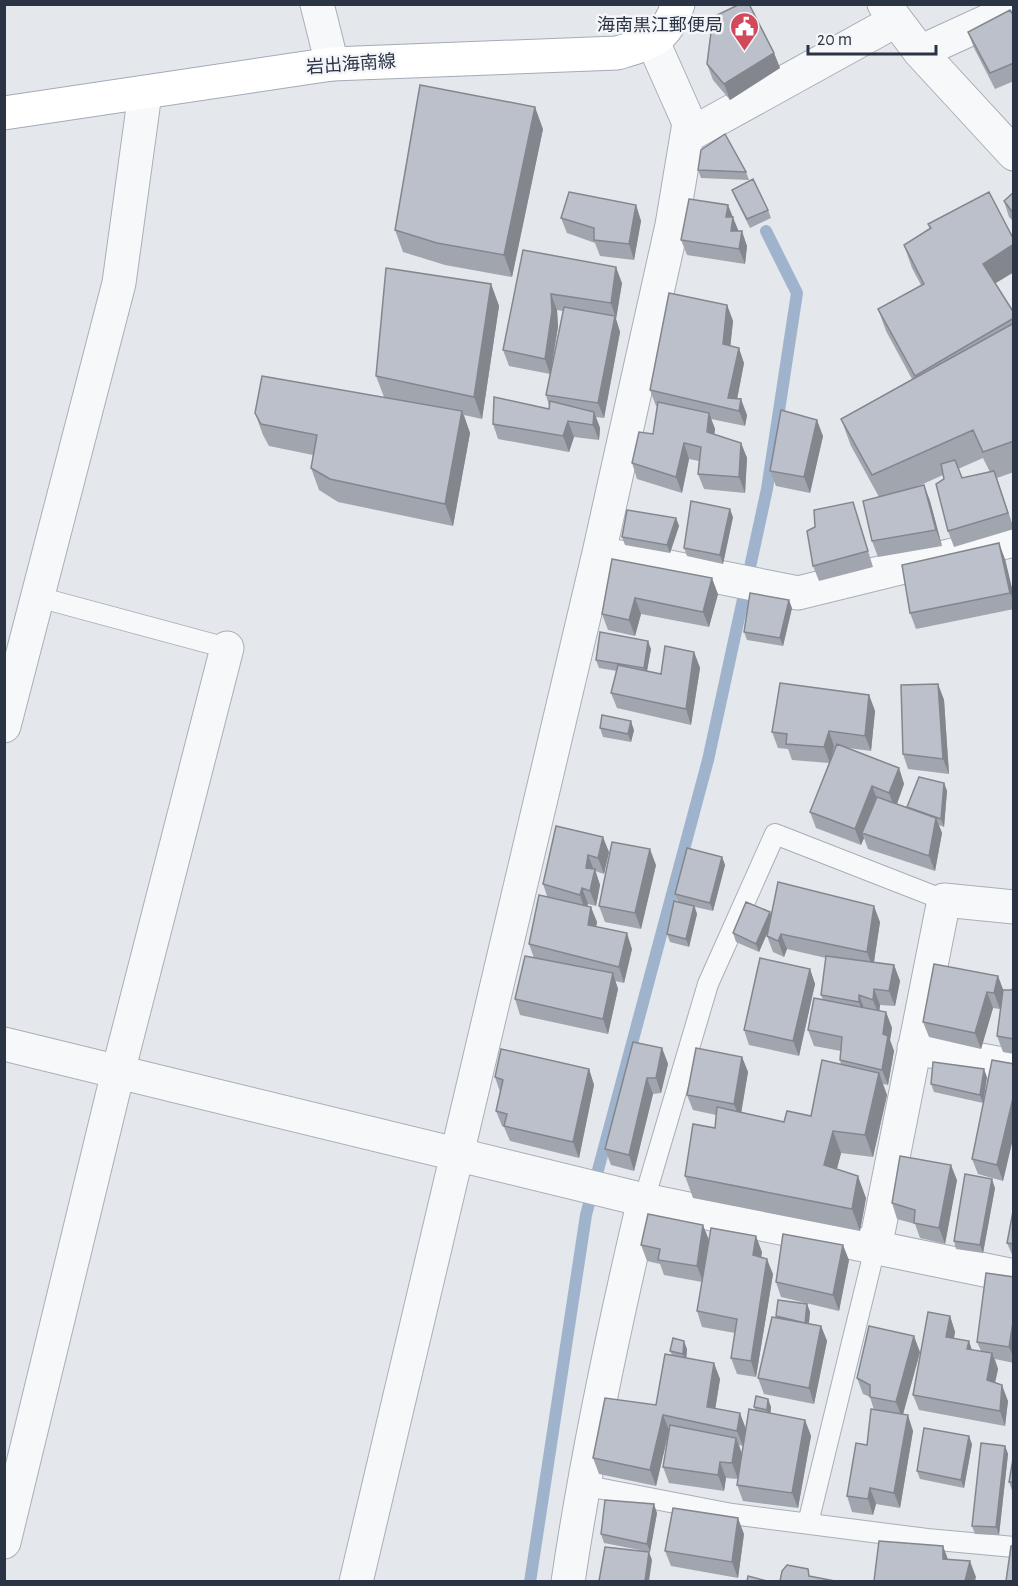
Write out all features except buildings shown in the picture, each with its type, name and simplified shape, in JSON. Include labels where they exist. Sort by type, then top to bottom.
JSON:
[{"type":"main road","points":[[653,42],[671,24],[678,4]]},
{"type":"main road","name":"岩出海南線","points":[[4,112],[332,64],[585,56],[617,53],[653,42]]},
{"type":"street","points":[[317,4],[332,64]]},
{"type":"street","points":[[920,52],[1014,9]]},
{"type":"street","points":[[687,136],[889,13],[920,52],[1014,154]]},
{"type":"street","points":[[356,1581],[599,553],[672,225],[689,123],[653,42]]},
{"type":"street","points":[[4,726],[119,283],[145,93]]},
{"type":"street","points":[[599,553],[798,593],[1014,540]]},
{"type":"street","points":[[4,1542],[118,1072],[227,648]]},
{"type":"street","points":[[875,1248],[944,900],[1014,907]]},
{"type":"street","points":[[4,1044],[644,1200],[1014,1276]]},
{"type":"street","points":[[915,1048],[1014,1066]]},
{"type":"street","points":[[568,1581],[582,1485],[605,1365],[644,1200]]},
{"type":"lane","points":[[38,597],[227,648]]},
{"type":"lane","points":[[644,1200],[708,984],[775,834],[944,900]]},
{"type":"lane","points":[[808,1524],[875,1248]]},
{"type":"lane","points":[[582,1485],[732,1514],[927,1539],[1014,1547]]},
{"type":"waterway","points":[[530,1582],[586,1215],[708,760],[767,489],[797,293],[766,231]]},
{"type":"place","name":"海南黒江郵便局","points":[[744,52]]}]
